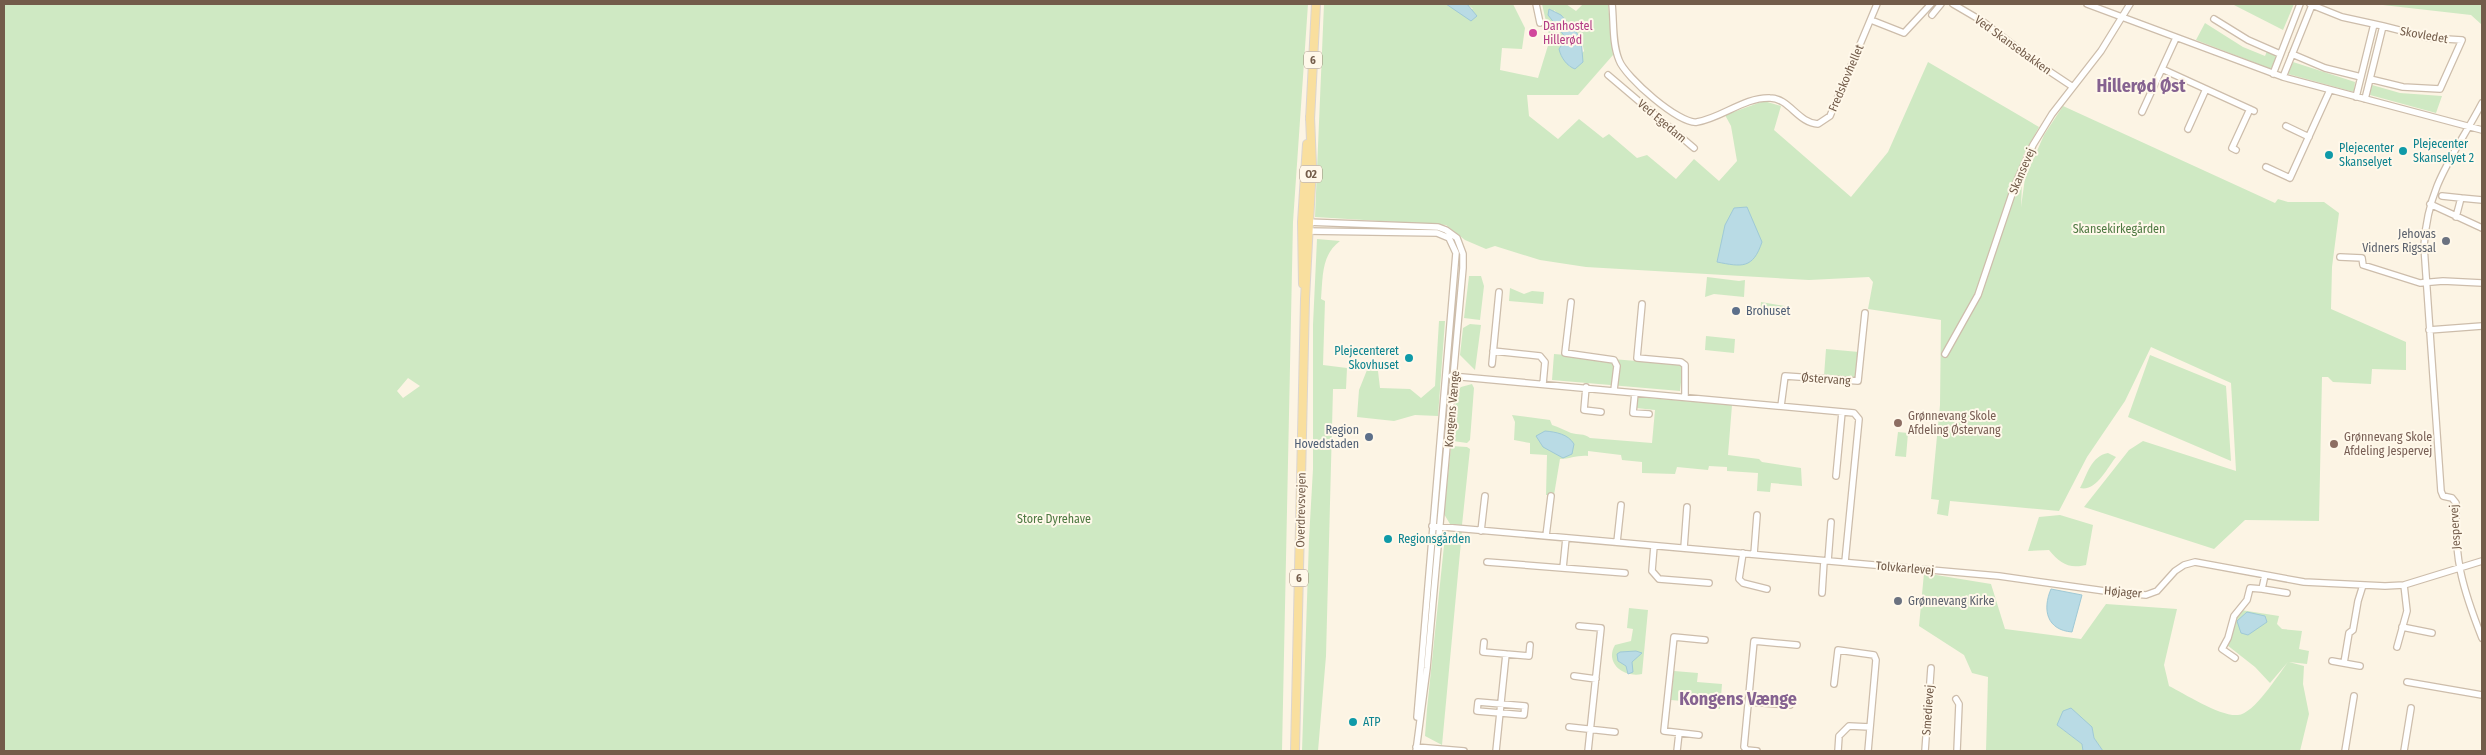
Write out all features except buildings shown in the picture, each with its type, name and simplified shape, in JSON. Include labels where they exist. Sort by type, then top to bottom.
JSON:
[{"type":"main road","name":"Overdrevsvejen","points":[[1296,751],[1305,299],[1301,261],[1306,231],[1316,4]]},
{"type":"street","points":[[1536,4],[1540,23]]},
{"type":"street","name":"Fredskovhellet","points":[[1612,4],[1616,51],[1625,72],[1684,120],[1698,122],[1756,100],[1768,98],[1779,100],[1805,122],[1818,124],[1830,116],[1877,4]]},
{"type":"street","points":[[1871,20],[1904,33],[1931,4]]},
{"type":"street","points":[[1932,15],[1941,4]]},
{"type":"street","name":"Ved Skansebakken","points":[[1953,4],[1982,21],[2034,61],[2073,87]]},
{"type":"street","points":[[2087,4],[2283,78],[2482,130]]},
{"type":"street","name":"Skansevej","points":[[1945,354],[1978,295],[2026,158],[2042,130],[2101,51],[2130,4]]},
{"type":"street","points":[[2273,74],[2300,4]]},
{"type":"street","name":"Skovledet","points":[[2283,78],[2311,4],[2342,17],[2430,38],[2462,40],[2440,89],[2403,87],[2370,79]]},
{"type":"street","points":[[2214,19],[2248,40],[2280,54]]},
{"type":"street","points":[[2356,97],[2374,24]]},
{"type":"street","name":"Skovledet","points":[[2364,99],[2383,26]]},
{"type":"street","points":[[2142,112],[2176,38]]},
{"type":"street","points":[[2292,54],[2324,68],[2360,76]]},
{"type":"street","points":[[2162,69],[2252,110],[2232,148],[2236,150]]},
{"type":"street","name":"Ved Egedam","points":[[1608,76],[1694,148]]},
{"type":"street","name":"Ved Egedam","points":[[1630,94],[1639,85]]},
{"type":"street","points":[[2188,129],[2206,89]]},
{"type":"street","points":[[2266,167],[2290,178],[2330,90]]},
{"type":"street","name":"Jespervej","points":[[2482,103],[2444,166],[2430,204],[2424,246],[2441,491],[2443,496],[2452,498],[2456,503],[2455,544],[2458,570],[2482,638]]},
{"type":"street","points":[[2286,126],[2309,137]]},
{"type":"street","points":[[2442,196],[2482,200]]},
{"type":"street","points":[[2456,217],[2461,198]]},
{"type":"street","points":[[2430,204],[2482,228]]},
{"type":"street","name":"Kongens Vænge","points":[[1306,222],[1438,227],[1457,238],[1463,254],[1455,376],[1441,527],[1426,678],[1417,739]]},
{"type":"street","name":"Kongens Vænge","points":[[1306,231],[1437,233],[1449,238],[1456,253],[1447,375],[1432,526],[1416,749]]},
{"type":"street","points":[[2340,257],[2362,258],[2363,265],[2426,283],[2443,281],[2482,283]]},
{"type":"street","points":[[1492,364],[1499,292]]},
{"type":"street","points":[[1571,302],[1566,353],[1614,360],[1617,366],[1614,390]]},
{"type":"street","points":[[1642,304],[1637,358],[1681,362],[1685,365],[1685,396]]},
{"type":"street","name":"Østervang","points":[[1781,406],[1785,376],[1858,381],[1865,312]]},
{"type":"street","points":[[2429,330],[2482,326]]},
{"type":"street","points":[[1493,351],[1540,356],[1545,362],[1543,384]]},
{"type":"street","points":[[1447,375],[1685,396],[1854,414],[1859,419],[1845,562]]},
{"type":"street","points":[[1586,387],[1584,410],[1601,412]]},
{"type":"street","points":[[1635,393],[1633,413],[1649,414]]},
{"type":"street","points":[[1836,476],[1842,412]]},
{"type":"street","points":[[1481,530],[1485,496]]},
{"type":"street","points":[[1546,536],[1550,496]]},
{"type":"street","points":[[1617,542],[1621,505]]},
{"type":"street","points":[[1684,548],[1687,507]]},
{"type":"street","points":[[1754,554],[1757,515]]},
{"type":"street","points":[[1822,593],[1832,522]]},
{"type":"street","name":"Tolvkarlevej","points":[[1432,526],[1999,576]]},
{"type":"street","points":[[1563,568],[1566,538]]},
{"type":"street","points":[[1654,546],[1652,571],[1659,579],[1709,583]]},
{"type":"street","points":[[1743,554],[1739,579],[1743,583],[1767,589]]},
{"type":"street","name":"Højager","points":[[1999,576],[2146,595],[2157,591],[2174,572],[2184,565],[2195,562],[2304,582],[2404,586],[2482,561]]},
{"type":"street","points":[[1487,562],[1624,573]]},
{"type":"street","points":[[2262,589],[2265,575]]},
{"type":"street","points":[[2344,663],[2349,632],[2353,630],[2363,585]]},
{"type":"street","points":[[2397,647],[2407,611],[2404,586]]},
{"type":"street","points":[[2235,658],[2222,649],[2228,638],[2234,616],[2244,606],[2250,588],[2287,593]]},
{"type":"street","points":[[1578,626],[1601,628],[1588,751]]},
{"type":"street","points":[[2402,627],[2432,633]]},
{"type":"street","points":[[1699,735],[1664,731],[1674,637],[1705,640]]},
{"type":"street","points":[[1757,751],[1747,750],[1744,747],[1754,641],[1797,645]]},
{"type":"street","points":[[1484,642],[1483,652],[1529,656],[1530,645]]},
{"type":"street","points":[[1834,684],[1838,650],[1874,655],[1876,660],[1868,751]]},
{"type":"street","points":[[1496,751],[1506,654]]},
{"type":"street","points":[[2332,661],[2360,666]]},
{"type":"street","name":"Smedievej","points":[[1925,751],[1931,668]]},
{"type":"street","points":[[1574,676],[1596,679]]},
{"type":"street","points":[[2407,682],[2482,695]]},
{"type":"street","points":[[2345,751],[2354,696]]},
{"type":"street","points":[[1956,699],[1959,704],[1957,751]]},
{"type":"street","points":[[1478,702],[1501,704],[1525,706],[1524,715],[1477,711],[1478,702]]},
{"type":"street","points":[[1749,702],[1790,705]]},
{"type":"street","points":[[2404,751],[2411,708]]},
{"type":"street","points":[[1838,751],[1840,736],[1849,726],[1870,727]]},
{"type":"street","points":[[1569,727],[1615,732]]},
{"type":"street","points":[[1677,751],[1679,733]]},
{"type":"street","points":[[1416,749],[1464,751]]},
{"type":"green space","name":"Store Dyrehave","points":[[4,4],[1308,4],[1293,222],[1282,751],[4,751]],"holes":[[[408,378],[420,386],[403,398],[397,391]]]},
{"type":"green space","name":"Skansekirkegården","points":[[1324,4],[1446,4],[1451,7],[1473,9],[1467,4],[1513,4],[1525,28],[1522,49],[1502,48],[1500,70],[1538,78],[1550,39],[1542,4],[1566,4],[1576,11],[1583,4],[1608,4],[1613,55],[1578,95],[1527,95],[1529,116],[1558,139],[1579,119],[1603,138],[1609,134],[1637,158],[1647,155],[1676,179],[1694,159],[1719,181],[1737,161],[1731,126],[1725,115],[1764,101],[1781,106],[1774,130],[1851,197],[1888,152],[1928,62],[2039,127],[2023,156],[2021,207],[2025,178],[2044,135],[2063,106],[2275,203],[2278,199],[2288,202],[2324,202],[2339,213],[2332,267],[2331,309],[2406,342],[2406,370],[2372,369],[2371,384],[2333,382],[2328,377],[2322,377],[2319,521],[2245,520],[2214,549],[2084,507],[2129,450],[2143,441],[2236,471],[2231,383],[2151,347],[2125,401],[2087,457],[2059,511],[1950,501],[1948,516],[1937,514],[1939,500],[1931,499],[1940,405],[1941,320],[1868,309],[1873,282],[1869,277],[1809,280],[1586,267],[1540,260],[1495,246],[1486,249],[1465,240],[1446,225],[1315,217]],"holes":[[[1554,10],[1581,38],[1584,51],[1570,67],[1559,49],[1566,38],[1554,23]]]},
{"type":"green space","points":[[2232,4],[2294,4],[2283,30]]},
{"type":"green space","points":[[2374,4],[2482,4],[2481,24],[2471,15]]},
{"type":"green space","points":[[2205,23],[2243,47],[2265,56],[2267,51],[2277,55],[2271,69],[2196,40]]},
{"type":"green space","points":[[2293,62],[2355,82],[2354,92],[2288,74]]},
{"type":"green space","points":[[2372,85],[2400,93],[2442,96],[2436,113],[2370,95]]},
{"type":"green space","points":[[1317,239],[1340,241],[1329,253],[1324,267],[1321,299],[1325,301],[1323,365],[1347,368],[1346,389],[1333,389],[1326,656],[1318,751],[1302,751],[1313,469],[1313,325]]},
{"type":"green space","points":[[1469,276],[1481,276],[1484,286],[1480,320],[1464,318]]},
{"type":"green space","points":[[1707,277],[1745,280],[1744,297],[1714,294],[1705,297]]},
{"type":"green space","points":[[1510,288],[1524,294],[1532,291],[1544,292],[1543,304],[1509,301]]},
{"type":"green space","points":[[1761,302],[1785,306],[1785,317],[1760,315]]},
{"type":"green space","points":[[1439,321],[1445,321],[1438,416],[1415,415],[1394,421],[1357,417],[1359,390],[1367,370],[1378,371],[1380,388],[1410,389],[1421,398],[1435,386]]},
{"type":"green space","points":[[1470,324],[1481,325],[1475,370],[1460,355],[1463,328]]},
{"type":"green space","points":[[1706,336],[1735,339],[1734,353],[1705,350]]},
{"type":"green space","points":[[1826,349],[1859,352],[1857,378],[1824,376]]},
{"type":"green space","points":[[1554,354],[1683,365],[1680,391],[1552,380]]},
{"type":"green space","points":[[2150,355],[2226,386],[2231,461],[2128,417]]},
{"type":"green space","points":[[1472,384],[1474,388],[1470,440],[1467,443],[1453,441],[1456,392],[1461,387]]},
{"type":"green space","points":[[1637,397],[1732,405],[1728,455],[1801,468],[1802,486],[1771,483],[1770,492],[1757,491],[1758,473],[1727,471],[1727,467],[1709,466],[1708,470],[1677,467],[1675,474],[1642,473],[1642,462],[1622,460],[1621,455],[1588,451],[1588,456],[1560,459],[1554,495],[1546,495],[1547,455],[1530,454],[1530,443],[1514,440],[1515,422],[1512,415],[1550,420],[1552,425],[1590,438],[1652,443],[1655,410],[1636,408]]},
{"type":"green space","points":[[1898,432],[1908,433],[1906,457],[1895,456]]},
{"type":"green space","points":[[1451,446],[1467,447],[1470,449],[1462,525],[1450,524],[1444,514]]},
{"type":"green space","points":[[2108,453],[2116,457],[2101,478],[2091,486],[2080,488],[2087,472],[2097,458]]},
{"type":"green space","points":[[2060,515],[2093,525],[2086,565],[2074,566],[2065,564],[2049,550],[2028,551],[2039,517]]},
{"type":"green space","points":[[1462,531],[1442,745],[1425,736],[1427,709],[1445,536]]},
{"type":"green space","points":[[1924,573],[1991,584],[2005,629],[2081,639],[2106,604],[2177,609],[2164,665],[2169,686],[2213,709],[2231,715],[2244,713],[2251,708],[2265,693],[2288,662],[2270,683],[2255,667],[2227,645],[2236,617],[2241,610],[2279,616],[2277,624],[2282,629],[2302,631],[2299,649],[2309,651],[2307,664],[2289,662],[2304,666],[2303,684],[2309,714],[2300,751],[2103,751],[2094,738],[2092,727],[2057,725],[2082,744],[2083,751],[1986,751],[1988,677],[1972,673],[1964,655],[1919,626]]},
{"type":"green space","points":[[1629,608],[1648,610],[1642,674],[1636,675],[1623,672],[1614,664],[1612,658],[1615,645],[1631,641],[1633,629],[1627,628]]},
{"type":"green space","points":[[1674,671],[1698,673],[1697,682],[1722,684],[1720,709],[1705,707],[1705,703],[1671,700]]},
{"type":"water","points":[[1446,4],[1467,4],[1477,16],[1471,21]]},
{"type":"water","points":[[1549,9],[1561,15],[1581,38],[1583,62],[1575,69],[1567,64],[1561,56],[1559,49],[1566,38],[1548,15]]},
{"type":"water","points":[[1747,207],[1762,242],[1759,251],[1746,264],[1733,265],[1717,262],[1725,225],[1734,208]]},
{"type":"water","points":[[1545,431],[1557,433],[1568,438],[1574,444],[1572,454],[1563,458],[1543,447],[1536,436]]},
{"type":"water","points":[[2051,589],[2082,595],[2072,632],[2057,627],[2049,618],[2047,604]]},
{"type":"water","points":[[2247,612],[2265,616],[2267,622],[2248,635],[2241,633],[2237,621]]},
{"type":"water","points":[[1636,651],[1642,653],[1632,662],[1633,672],[1628,674],[1626,666],[1618,661],[1617,654],[1620,652]]},
{"type":"water","points":[[2071,708],[2092,727],[2094,738],[2103,751],[2083,751],[2082,744],[2057,725],[2063,711]]},
{"type":"place","name":"Danhostel Hillerød","points":[[1533,33]]},
{"type":"place","name":"Plejecenter Skanselyet 2","points":[[2403,151]]},
{"type":"place","name":"Plejecenter Skanselyet","points":[[2329,155]]},
{"type":"place","name":"Jehovas Vidners Rigssal","points":[[2446,241]]},
{"type":"place","name":"Brohuset","points":[[1736,311]]},
{"type":"place","name":"Plejecenteret Skovhuset","points":[[1409,358]]},
{"type":"place","name":"Grønnevang Skole Afdeling Østervang","points":[[1898,423]]},
{"type":"place","name":"Region Hovedstaden","points":[[1369,437]]},
{"type":"place","name":"Grønnevang Skole Afdeling Jespervej","points":[[2334,444]]},
{"type":"place","name":"Regionsgården","points":[[1388,539]]},
{"type":"place","name":"Grønnevang Kirke","points":[[1898,601]]},
{"type":"place","name":"ATP","points":[[1353,722]]},
{"type":"district","name":"Hillerød Øst","points":[[2141,86]]},
{"type":"district","name":"Kongens Vænge","points":[[1738,699]]}]
